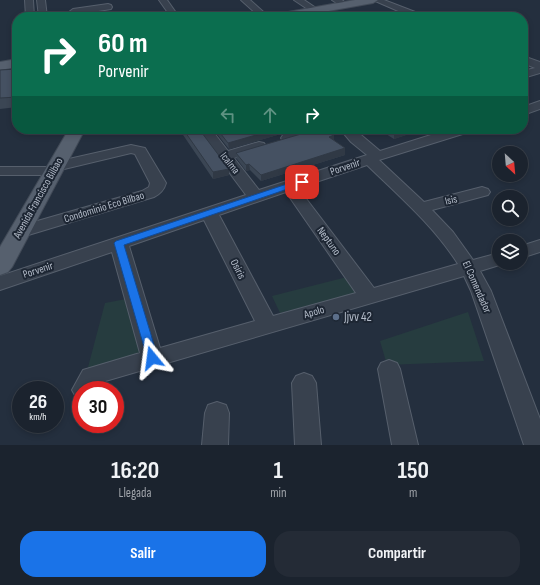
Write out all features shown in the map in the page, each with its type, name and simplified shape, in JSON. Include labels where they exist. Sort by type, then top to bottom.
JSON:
[{"type":"main road","points":[[303,12],[340,2],[373,0]]},
{"type":"main road","points":[[0,66],[12,64]]},
{"type":"main road","name":"Avenida Francisco Bilbao","points":[[0,267],[74,134]]},
{"type":"street","points":[[163,0],[171,12]]},
{"type":"street","points":[[245,0],[259,12]]},
{"type":"street","points":[[298,0],[314,10]]},
{"type":"street","points":[[377,0],[407,12]]},
{"type":"street","points":[[30,12],[29,2],[41,1],[42,12]]},
{"type":"street","points":[[73,12],[107,4]]},
{"type":"street","points":[[528,61],[540,66]]},
{"type":"street","points":[[528,74],[540,70]]},
{"type":"street","points":[[528,109],[540,105]]},
{"type":"street","name":"Icalma","points":[[208,134],[256,197]]},
{"type":"street","points":[[225,156],[279,137],[294,134]]},
{"type":"street","name":"El Comendador","points":[[352,134],[451,240],[470,268],[481,291],[537,445]]},
{"type":"street","name":"Porvenir","points":[[0,283],[373,157],[448,134]]},
{"type":"street","name":"Condominio Eco Bilbao","points":[[19,232],[148,194],[158,187],[155,176],[140,151],[136,149],[125,150],[55,168]]},
{"type":"street","points":[[0,171],[55,168]]},
{"type":"street","name":"Neptuno","points":[[289,186],[370,296]]},
{"type":"street","name":"Isis","points":[[420,208],[482,192]]},
{"type":"street","name":"Osiris","points":[[209,213],[267,325]]},
{"type":"street","points":[[119,243],[152,358]]},
{"type":"street","points":[[528,250],[540,246]]},
{"type":"street","name":"Apolo","points":[[89,381],[91,377],[95,375],[152,358],[492,261]]},
{"type":"street","points":[[389,369],[405,445]]},
{"type":"street","points":[[304,383],[308,445]]},
{"type":"street","points":[[215,445],[217,413]]},
{"type":"green space","points":[[347,277],[357,293],[280,313],[272,296]]},
{"type":"green space","points":[[126,299],[144,360],[87,371],[105,303]]},
{"type":"green space","points":[[468,312],[484,361],[387,365],[380,341]]},
{"type":"building","points":[[12,69],[12,97],[0,98],[0,70]]},
{"type":"building","points":[[186,134],[203,134],[229,169],[213,172]]},
{"type":"building","points":[[221,134],[260,134],[228,143]]},
{"type":"building","points":[[301,134],[332,134],[334,135],[329,137],[345,148],[261,175],[249,164],[246,165],[236,153]]},
{"type":"place","name":"Jjvv 42","points":[[336,317]]},
{"type":"route","points":[[152,358],[119,243],[302,182]]}]
